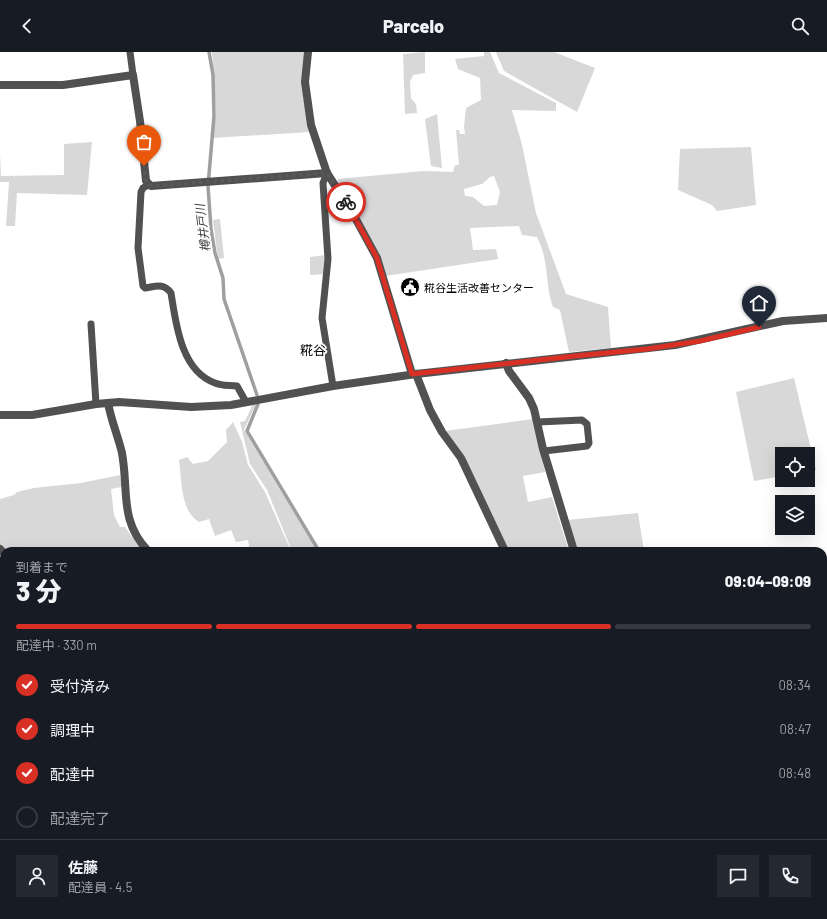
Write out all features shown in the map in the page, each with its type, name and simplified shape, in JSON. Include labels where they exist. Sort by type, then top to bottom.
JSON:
[{"type":"street","points":[[308,52],[305,82],[306,98],[311,124],[327,173],[352,212],[377,258],[414,374],[430,410],[442,432],[461,458],[503,547]]},
{"type":"street","points":[[0,85],[63,85],[133,75],[140,121],[146,181],[148,185],[151,186],[327,173]]},
{"type":"street","points":[[0,415],[32,415],[108,403],[210,407],[414,374],[675,346],[783,321],[827,318]]},
{"type":"street","points":[[506,363],[509,371],[529,398],[538,422],[544,451],[573,547]]},
{"type":"street","points":[[108,403],[117,430],[122,455],[128,518],[136,536],[145,547]]},
{"type":"lane","points":[[130,52],[133,75]]},
{"type":"lane","points":[[327,173],[323,183],[328,259],[322,318],[333,386]]},
{"type":"lane","points":[[148,185],[143,188],[141,192],[138,248],[143,286],[145,288],[164,286],[167,288],[171,293],[184,351],[192,365],[214,383],[237,386],[246,402]]},
{"type":"lane","points":[[91,324],[96,404]]},
{"type":"lane","points":[[538,422],[582,420],[587,424],[589,443],[587,446],[544,451]]},
{"type":"shaded area","points":[[212,52],[304,52],[303,97],[310,132],[212,138],[216,114]]},
{"type":"shaded area","points":[[425,52],[425,73],[413,75],[410,82],[411,98],[416,104],[417,113],[405,114],[403,54]]},
{"type":"shaded area","points":[[484,52],[490,52],[499,73],[556,103],[556,111],[512,110],[522,145],[536,213],[566,294],[608,307],[611,348],[569,352],[560,310],[553,307],[550,298],[544,255],[541,246],[537,237],[522,235],[519,226],[470,228],[473,250],[496,249],[498,259],[385,276],[337,184],[338,179],[423,171],[453,172],[455,165],[459,165],[456,130],[459,130],[460,134],[465,134],[464,126],[466,108],[481,100],[480,78],[458,69],[455,59],[484,56]],"holes":[[[494,176],[500,192],[497,205],[484,206],[473,197],[465,196],[464,189],[482,184],[490,177]]]},
{"type":"shaded area","points":[[496,52],[554,52],[595,68],[577,112],[504,71]]},
{"type":"shaded area","points":[[437,114],[442,168],[431,166],[425,119]]},
{"type":"shaded area","points":[[92,142],[87,195],[17,193],[15,226],[6,226],[9,182],[0,182],[0,153],[1,176],[64,175],[64,144]]},
{"type":"shaded area","points":[[751,147],[756,205],[717,211],[712,205],[678,190],[680,149]]},
{"type":"shaded area","points":[[220,219],[224,258],[218,259],[213,220]]},
{"type":"shaded area","points":[[326,255],[325,274],[310,275],[310,257]]},
{"type":"shaded area","points":[[794,378],[810,447],[775,447],[775,477],[754,481],[736,392]]},
{"type":"shaded area","points":[[253,404],[256,404],[244,430],[315,547],[290,547],[267,490],[250,464],[240,422],[245,421]]},
{"type":"shaded area","points":[[533,419],[545,472],[523,476],[528,502],[552,497],[568,547],[507,547],[462,454],[445,431]]},
{"type":"shaded area","points":[[233,422],[242,442],[248,465],[265,492],[289,547],[249,547],[248,540],[236,542],[231,530],[215,536],[209,519],[199,522],[188,510],[183,494],[179,460],[187,457],[193,464],[208,461],[227,442],[226,430]]},
{"type":"shaded area","points":[[120,475],[122,487],[111,489],[114,515],[120,527],[125,527],[139,547],[2,547],[0,545],[0,499],[14,495],[17,492],[34,488],[81,483]]},
{"type":"shaded area","points":[[638,513],[643,547],[577,547],[567,520]]},
{"type":"waterway","name":"樽井戸川","points":[[209,52],[213,75],[214,116],[208,186],[211,229],[215,253],[223,278],[224,299],[257,395]]},
{"type":"waterway","name":"樽井戸川","points":[[258,404],[247,431],[317,547]]},
{"type":"way so far","points":[[144,166],[146,181],[148,185],[151,186],[319,175],[327,173],[346,202]]},
{"type":"place","name":"糀谷生活改善センター","points":[[410,287]]},
{"type":"district","name":"糀谷","points":[[313,350]]},
{"type":"route","points":[[346,202],[377,258],[412,374],[675,346],[759,327]]}]
